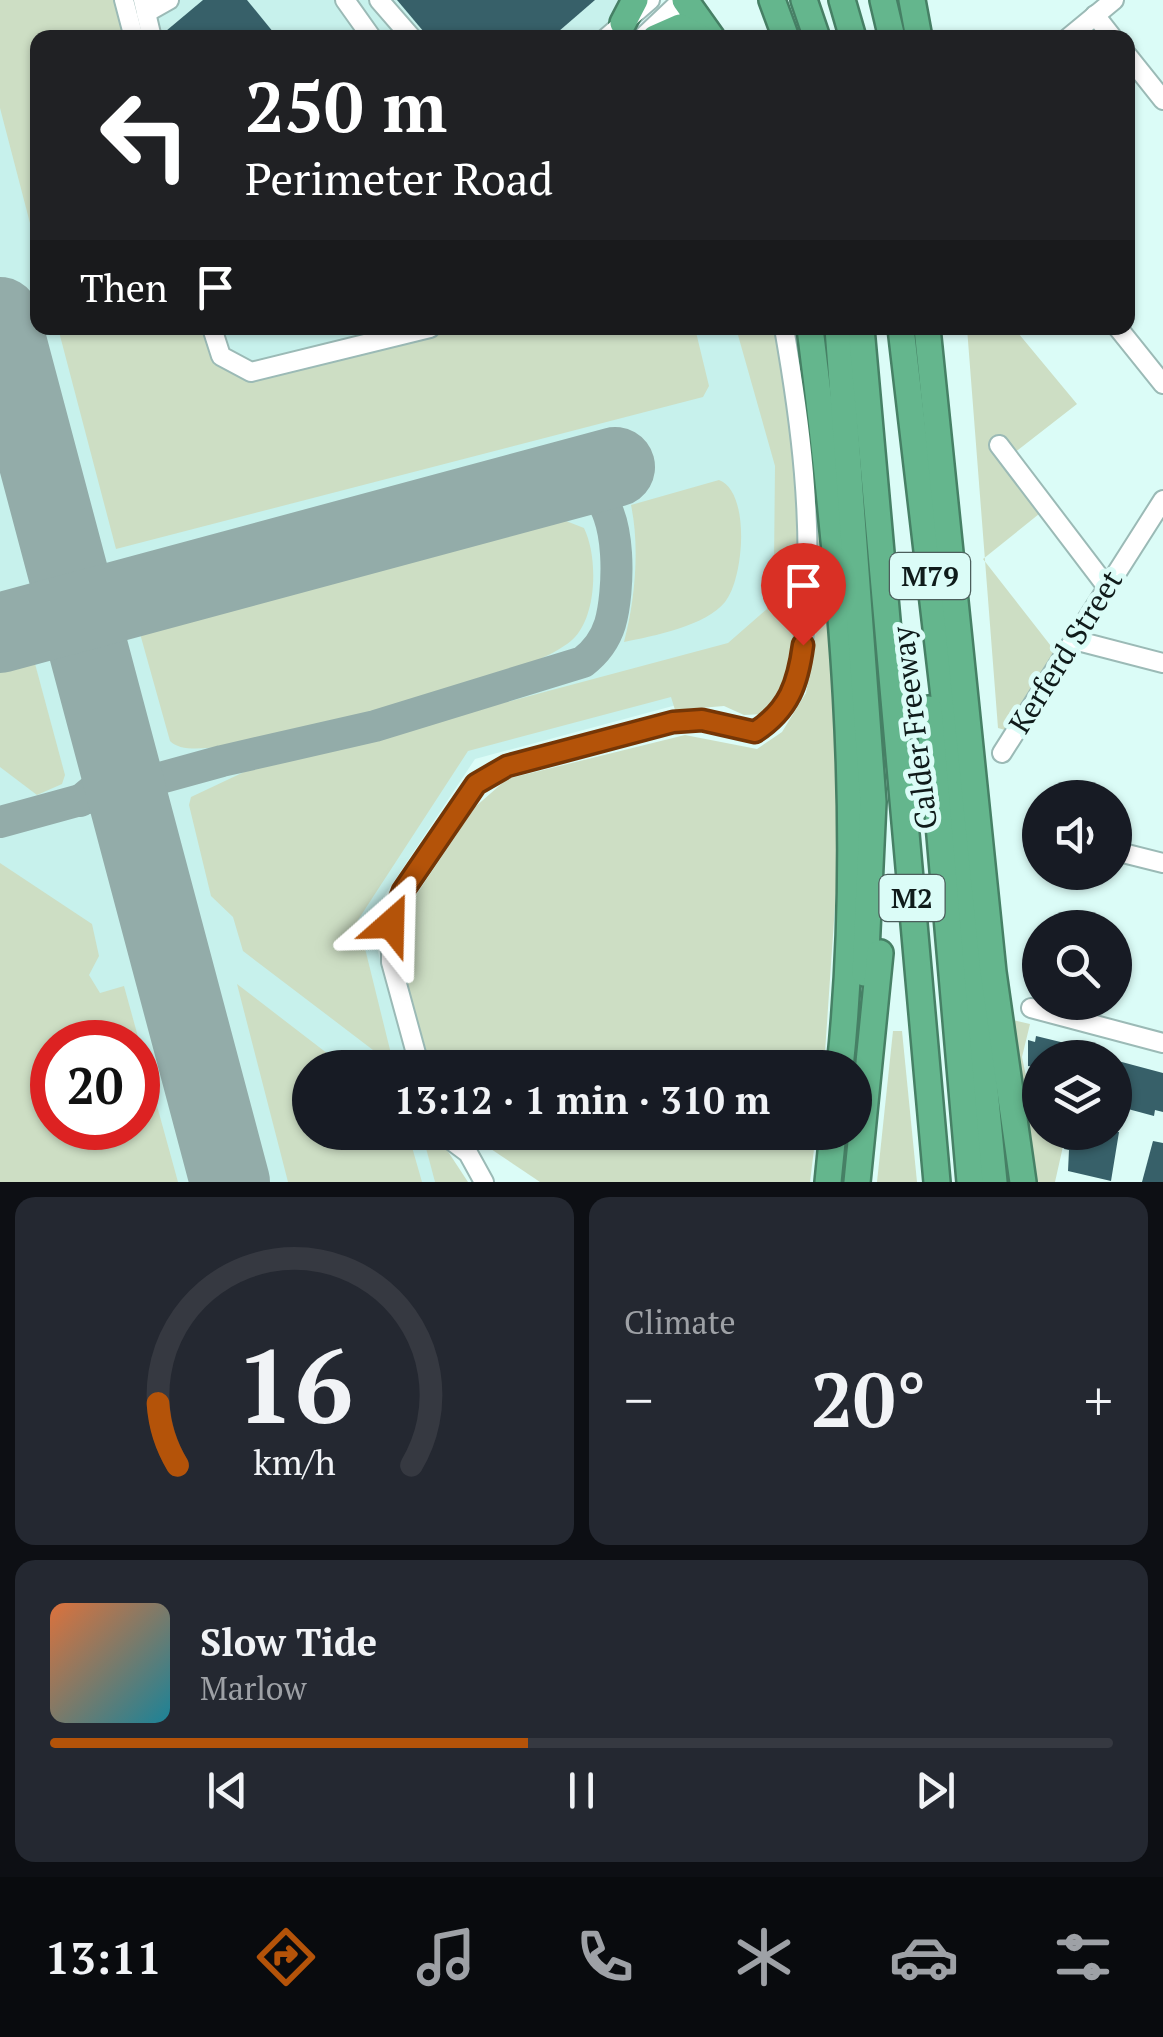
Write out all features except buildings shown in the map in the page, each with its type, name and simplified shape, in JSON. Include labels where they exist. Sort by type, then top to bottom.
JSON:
[{"type":"highway","points":[[684,0],[706,30]]},
{"type":"highway","points":[[772,0],[783,30]]},
{"type":"highway","points":[[804,0],[814,30]]},
{"type":"highway","points":[[842,0],[851,30]]},
{"type":"highway","points":[[883,0],[890,30]]},
{"type":"highway","points":[[912,0],[918,30]]},
{"type":"highway","points":[[811,335],[842,632]]},
{"type":"highway","points":[[835,335],[842,632],[854,850],[841,1050]]},
{"type":"highway","points":[[836,335],[873,802],[872,887],[856,1050]]},
{"type":"highway","name":"M2","points":[[862,335],[937,1182]]},
{"type":"highway","name":"M2","points":[[899,335],[970,1182]]},
{"type":"highway","name":"Calder Freeway","points":[[899,335],[959,824],[994,1182]]},
{"type":"highway","points":[[928,335],[1020,1182]]},
{"type":"highway","points":[[940,335],[958,634]]},
{"type":"highway","name":"Calder Freeway","points":[[856,1182],[887,880],[885,614]]},
{"type":"highway","points":[[828,1182],[831,1150]]},
{"type":"highway","points":[[842,1182],[845,1150]]},
{"type":"street","points":[[124,0],[132,30]]},
{"type":"street","points":[[145,7],[169,0]]},
{"type":"street","points":[[379,0],[405,30]]},
{"type":"street","points":[[627,24],[650,0]]},
{"type":"street","points":[[627,24],[684,0]]},
{"type":"street","points":[[1077,30],[1114,0]]},
{"type":"street","points":[[354,3],[368,30]]},
{"type":"street","points":[[1095,15],[1107,30]]},
{"type":"street","points":[[1135,65],[1163,100]]},
{"type":"street","points":[[214,335],[221,356],[239,369],[252,372],[402,335]]},
{"type":"street","points":[[415,1050],[391,962],[391,924],[403,891],[476,784],[507,766],[673,722],[702,720],[755,732],[774,720],[791,697],[799,676],[808,574],[803,445],[785,335]]},
{"type":"street","points":[[1124,335],[1163,384]]},
{"type":"street","points":[[1000,445],[1107,587]]},
{"type":"street","name":"Kerferd Street","points":[[1002,752],[1163,500]]},
{"type":"street","points":[[1074,640],[1163,663]]},
{"type":"street","points":[[1132,855],[1163,863]]},
{"type":"street","points":[[1075,1020],[1163,1044]]},
{"type":"street","points":[[464,1150],[484,1182]]},
{"type":"shaded area","points":[[0,0],[618,0],[642,30],[30,30],[30,335],[773,335],[781,677],[475,759],[369,919],[404,1050],[292,1050],[292,1150],[431,1150],[439,1182],[0,1182]]},
{"type":"green space","points":[[0,0],[115,0],[123,30],[30,30],[30,223],[0,108]]},
{"type":"green space","points":[[60,335],[205,335],[211,357],[243,374],[396,335],[697,335],[709,386],[703,397],[116,549]]},
{"type":"green space","points":[[738,335],[778,335],[799,469],[799,637],[790,678],[765,714],[744,715],[724,706],[675,710],[671,697],[468,751],[358,920],[390,1050],[373,1050],[243,951],[233,917],[211,896],[189,805],[191,797],[244,772],[728,643],[767,609],[774,562],[775,466]]},
{"type":"green space","points":[[795,335],[802,335],[831,542],[842,803],[825,1050],[426,1050],[401,963],[406,910],[475,807],[507,779],[685,735],[757,749],[782,732],[806,693],[818,617],[815,466]]},
{"type":"green space","points":[[968,335],[1020,335],[1077,404],[1014,453],[1044,510],[985,558]]},
{"type":"green space","points":[[719,480],[729,488],[740,518],[740,556],[732,591],[705,618],[624,642],[635,574],[631,505]]},
{"type":"green space","points":[[566,521],[584,528],[592,554],[593,584],[582,627],[554,652],[522,667],[436,695],[238,743],[191,748],[170,741],[139,630]]},
{"type":"green space","points":[[985,562],[1058,655],[1012,732],[998,728]]},
{"type":"green space","points":[[34,660],[65,775],[62,784],[37,795],[0,767],[0,669]]},
{"type":"green space","points":[[0,863],[92,924],[99,956],[89,975],[100,993],[124,986],[133,1020],[30,1020],[30,1150],[160,1150],[160,1117],[178,1182],[0,1182]]},
{"type":"green space","points":[[237,984],[323,1050],[292,1050],[292,1150],[413,1150],[422,1182],[288,1182]]},
{"type":"green space","points":[[1013,1020],[1030,1024],[1026,1040],[1022,1040],[1022,1089]]},
{"type":"green space","points":[[893,1031],[902,1031],[917,1182],[877,1182]]},
{"type":"green space","points":[[427,1150],[447,1150],[468,1182],[435,1182]]},
{"type":"green space","points":[[492,1150],[814,1150],[810,1182],[540,1182]]},
{"type":"green space","points":[[1030,1150],[1062,1150],[1055,1182],[1034,1182]]},
{"type":"taxiway","points":[[0,822],[222,761],[375,726],[583,662],[603,640],[613,610],[616,553],[609,516],[602,501],[584,487],[558,484],[524,491]]},
{"type":"taxiway","points":[[80,801],[105,780],[114,746]]},
{"type":"runway","points":[[0,317],[230,1182]]},
{"type":"runway","points":[[0,633],[615,467]]},
{"type":"route","points":[[391,924],[403,891],[476,784],[489,775],[507,766],[673,722],[702,720],[755,732],[774,720],[791,697],[799,676],[803,645]]}]
